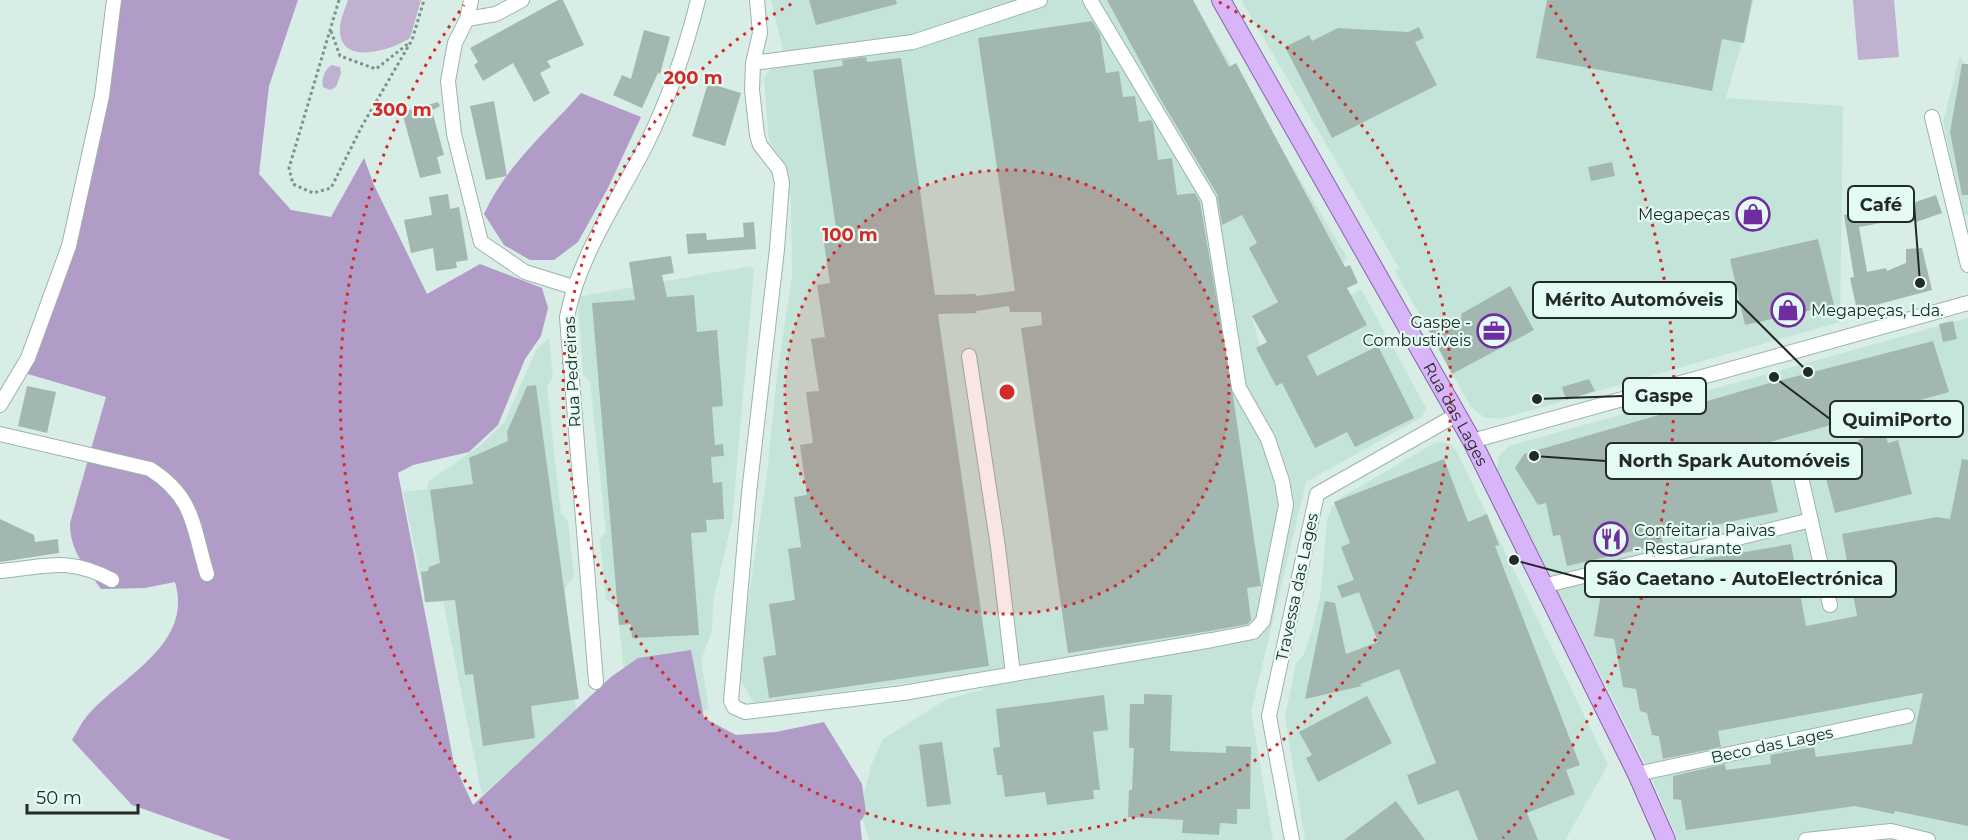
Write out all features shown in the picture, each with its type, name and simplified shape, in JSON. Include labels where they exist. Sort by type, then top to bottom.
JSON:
[{"type":"main road","name":"Rua das Lages","points":[[1221,0],[1473,441],[1637,774],[1666,840]]},
{"type":"street","points":[[0,405],[28,358],[69,246],[102,96],[114,0]]},
{"type":"street","points":[[471,0],[467,19],[455,44],[448,81],[454,134],[481,242],[525,272],[573,287]]},
{"type":"street","points":[[467,19],[496,14],[522,0]]},
{"type":"street","name":"Rua Pedreiras","points":[[596,682],[567,317],[573,287],[648,140],[688,41],[698,0]]},
{"type":"street","points":[[757,0],[760,33],[753,63],[752,97],[757,135],[760,145],[779,169],[782,183],[749,493],[731,701],[734,707],[745,712],[903,693],[1013,674],[1252,632],[1263,621],[1286,505],[1282,481],[1268,439],[1239,388],[1209,200],[1090,0]]},
{"type":"street","points":[[753,63],[912,42],[1040,0]]},
{"type":"street","points":[[1932,117],[1968,265]]},
{"type":"street","points":[[1473,441],[1968,303]]},
{"type":"street","points":[[969,356],[998,547],[1013,674]]},
{"type":"street","name":"Travessa das Lages","points":[[1292,840],[1269,716],[1317,494],[1458,414]]},
{"type":"street","points":[[0,434],[150,469],[171,483],[188,505],[207,574]]},
{"type":"street","points":[[1796,455],[1830,605]]},
{"type":"street","points":[[1543,586],[1811,520]]},
{"type":"street","points":[[0,572],[67,563],[92,569],[112,580]]},
{"type":"street","name":"Beco das Lages","points":[[1637,774],[1907,716]]},
{"type":"street","points":[[1806,840],[1891,831],[1928,840]]},
{"type":"path","points":[[339,0],[289,168],[293,184],[313,193],[331,188],[362,126],[412,40],[424,0]]},
{"type":"path","points":[[330,29],[340,56],[376,69],[412,40]]},
{"type":"shaded area","points":[[114,0],[298,0],[269,86],[259,174],[291,210],[331,217],[364,158],[374,185],[427,294],[480,264],[542,288],[548,308],[541,336],[525,359],[498,425],[469,452],[413,465],[398,473],[454,764],[473,805],[611,677],[638,658],[691,650],[704,718],[736,735],[776,732],[824,722],[862,784],[866,813],[860,822],[862,840],[231,840],[132,805],[72,740],[87,716],[150,658],[164,642],[174,624],[178,604],[175,582],[145,588],[101,589],[84,566],[73,542],[70,523],[106,397],[28,374],[28,358],[69,246]]},
{"type":"shaded area","points":[[348,0],[421,0],[410,38],[392,47],[358,52],[349,49],[343,43],[340,32],[342,16]]},
{"type":"shaded area","points":[[771,0],[1192,0],[1348,259],[1252,317],[1260,346],[1361,289],[1426,408],[1422,417],[1306,482],[1251,712],[1273,840],[869,840],[860,811],[871,766],[883,739],[947,699],[985,689],[1002,671],[754,703],[740,679],[746,615],[767,474],[777,375],[792,276],[791,198],[780,157],[769,141],[764,78],[783,50]]},
{"type":"shaded area","points":[[1241,0],[1754,0],[1726,98],[1843,106],[1840,322],[1500,419],[1484,417],[1471,407],[1395,271],[1399,268]]},
{"type":"shaded area","points":[[1853,0],[1894,0],[1899,57],[1858,60]]},
{"type":"shaded area","points":[[1960,56],[1968,68],[1968,215],[1963,215],[1943,122]]},
{"type":"shaded area","points":[[332,65],[340,67],[341,73],[336,87],[330,90],[323,87],[323,81],[324,74]]},
{"type":"shaded area","points":[[581,93],[641,117],[608,188],[578,242],[554,260],[530,260],[504,245],[484,214],[515,165]]},
{"type":"shaded area","points":[[750,266],[754,270],[732,521],[713,602],[712,630],[701,660],[709,709],[605,747],[576,712],[482,795],[443,602],[426,603],[403,492],[427,489],[428,482],[481,445],[505,421],[536,350],[549,338],[553,377],[547,387],[561,514],[568,521],[574,576],[565,589],[576,711],[624,670],[617,607],[606,600],[600,539],[606,532],[590,382],[583,375],[578,297]]},
{"type":"shaded area","points":[[1968,318],[1968,840],[1678,840],[1645,763],[1497,471],[1499,456],[1509,446]]},
{"type":"shaded area","points":[[1436,442],[1448,443],[1456,450],[1608,765],[1565,840],[1305,840],[1285,717],[1296,663],[1304,654],[1321,591],[1327,520],[1332,507],[1340,498]]},
{"type":"building","points":[[558,0],[563,0],[584,45],[547,61],[551,67],[540,73],[550,93],[534,102],[513,63],[483,81],[474,65],[478,62],[470,48]]},
{"type":"building","points":[[809,0],[896,0],[897,4],[816,25]]},
{"type":"building","points":[[1107,0],[1193,0],[1229,67],[1236,63],[1345,267],[1350,265],[1358,283],[1347,288],[1367,325],[1307,356],[1317,376],[1378,346],[1414,418],[1355,447],[1347,432],[1315,448],[1282,383],[1276,386],[1256,348],[1267,342],[1252,316],[1278,302],[1249,248],[1257,243],[1242,215],[1222,225],[1217,194],[1161,100]]},
{"type":"building","points":[[1547,0],[1752,0],[1744,43],[1722,39],[1712,91],[1536,58]]},
{"type":"building","points":[[1092,21],[1100,34],[1106,73],[1119,71],[1123,97],[1135,96],[1139,122],[1151,120],[1153,123],[1158,160],[1172,158],[1177,195],[1195,193],[1200,202],[1233,396],[1261,586],[1247,588],[1251,620],[1248,624],[1210,631],[1068,653],[1021,328],[1042,325],[1041,312],[1010,312],[1009,306],[976,311],[977,313],[938,314],[989,666],[769,698],[763,657],[776,655],[769,604],[795,600],[788,549],[801,547],[794,497],[807,495],[800,445],[813,443],[806,392],[819,391],[811,339],[825,337],[817,285],[830,283],[822,230],[836,228],[813,70],[843,66],[842,60],[866,57],[867,62],[901,58],[935,295],[976,294],[976,296],[1015,291],[978,38]]},
{"type":"building","points":[[1419,27],[1424,38],[1415,42],[1437,85],[1332,138],[1285,47],[1309,35],[1312,41],[1338,28],[1408,32]]},
{"type":"building","points":[[644,30],[670,37],[660,74],[658,73],[642,108],[613,95],[622,75],[631,79]]},
{"type":"building","points":[[1962,64],[1968,64],[1968,195],[1962,195],[1950,132]]},
{"type":"building","points":[[708,83],[741,93],[725,146],[692,136]]},
{"type":"building","points":[[494,101],[507,176],[486,180],[470,106]]},
{"type":"building","points":[[438,102],[440,106],[422,116],[433,114],[444,155],[437,157],[441,173],[420,178],[402,112]]},
{"type":"building","points":[[1612,162],[1615,176],[1591,181],[1588,167]]},
{"type":"building","points":[[448,194],[450,209],[459,207],[468,260],[456,262],[457,268],[436,271],[433,248],[411,253],[404,220],[432,215],[429,197]]},
{"type":"building","points":[[1936,195],[1942,213],[1916,222],[1910,204]]},
{"type":"building","points":[[1884,209],[1886,222],[1859,227],[1867,272],[1886,268],[1887,271],[1906,263],[1906,249],[1922,248],[1932,290],[1857,310],[1850,278],[1854,277],[1844,215]]},
{"type":"building","points":[[754,222],[756,249],[688,254],[686,234],[706,233],[707,240],[744,237],[743,223]]},
{"type":"building","points":[[1818,239],[1834,305],[1745,325],[1730,259]]},
{"type":"building","points":[[671,256],[674,273],[662,275],[667,297],[694,295],[697,332],[717,330],[723,406],[712,407],[715,445],[723,444],[724,456],[711,457],[713,483],[722,482],[724,519],[706,520],[707,532],[691,533],[699,635],[632,638],[631,624],[619,625],[592,303],[635,300],[629,262]]},
{"type":"building","points":[[1510,286],[1534,330],[1452,374],[1426,325],[1435,320],[1441,329],[1462,317],[1461,314]]},
{"type":"building","points":[[1953,321],[1957,339],[1943,342],[1939,324]]},
{"type":"building","points":[[1933,341],[1949,392],[1763,444],[1778,512],[1661,536],[1663,544],[1567,566],[1560,535],[1553,536],[1546,503],[1538,505],[1515,468],[1524,454],[1766,384]]},
{"type":"building","points":[[1589,379],[1595,391],[1566,400],[1562,387]]},
{"type":"building","points":[[536,385],[579,699],[531,706],[535,738],[483,746],[473,674],[465,675],[455,600],[425,602],[421,572],[428,571],[429,567],[440,563],[430,490],[473,484],[469,458],[508,441],[507,432],[527,386]]},
{"type":"building","points":[[27,386],[56,392],[47,433],[18,426]]},
{"type":"building","points":[[1885,433],[1888,443],[1898,440],[1912,494],[1835,513],[1821,459],[1857,450],[1856,446],[1860,446],[1858,440]]},
{"type":"building","points":[[1444,459],[1468,522],[1487,514],[1499,545],[1495,546],[1580,765],[1566,770],[1575,794],[1527,813],[1538,840],[1478,840],[1458,790],[1418,805],[1407,775],[1436,763],[1399,669],[1360,684],[1362,686],[1305,699],[1325,601],[1335,603],[1346,654],[1378,642],[1359,592],[1342,598],[1337,586],[1354,580],[1341,547],[1350,543],[1334,502]]},
{"type":"building","points":[[1962,459],[1968,460],[1968,826],[1895,811],[1894,814],[1855,806],[1686,830],[1681,800],[1673,799],[1673,776],[1725,764],[1726,770],[1771,764],[1770,755],[1814,747],[1816,757],[1912,744],[1923,693],[1718,731],[1721,747],[1663,759],[1659,736],[1652,735],[1647,713],[1640,711],[1636,689],[1623,687],[1614,639],[1594,636],[1603,580],[1681,564],[1685,587],[1710,592],[1704,559],[1791,544],[1806,626],[1857,616],[1842,534],[1937,517],[1950,519]]},
{"type":"building","points":[[0,519],[34,535],[35,542],[58,539],[59,553],[0,562]]},
{"type":"building","points":[[1144,694],[1172,695],[1170,751],[1226,753],[1226,746],[1251,747],[1250,809],[1237,809],[1237,824],[1220,823],[1219,835],[1182,833],[1183,820],[1128,817],[1134,748],[1129,748],[1130,704],[1144,704]]},
{"type":"building","points":[[1104,695],[1108,730],[1093,732],[1100,790],[1093,790],[1094,799],[1047,805],[1045,792],[1005,797],[1002,775],[997,775],[993,748],[1000,747],[996,709]]},
{"type":"building","points":[[1367,696],[1392,743],[1318,782],[1306,758],[1312,755],[1299,732]]},
{"type":"building","points":[[942,742],[951,804],[927,807],[919,745]]},
{"type":"building","points":[[1396,801],[1425,840],[1344,840]]},
{"type":"place","name":"Megapeças","points":[[1753,214]]},
{"type":"place","name":"Café","points":[[1920,283]]},
{"type":"place","name":"Megapeças, Lda.","points":[[1788,310]]},
{"type":"place","name":"Gaspe - Combustiveis","points":[[1494,331]]},
{"type":"place","name":"Mérito Automóveis","points":[[1808,372]]},
{"type":"place","name":"QuimiPorto","points":[[1774,377]]},
{"type":"place","name":"Gaspe","points":[[1537,399]]},
{"type":"place","name":"North Spark Automóveis","points":[[1534,456]]},
{"type":"place","name":"Confeitaria Paivas - Restaurante","points":[[1611,539]]},
{"type":"place","name":"São Caetano - AutoElectrónica","points":[[1514,560]]}]
